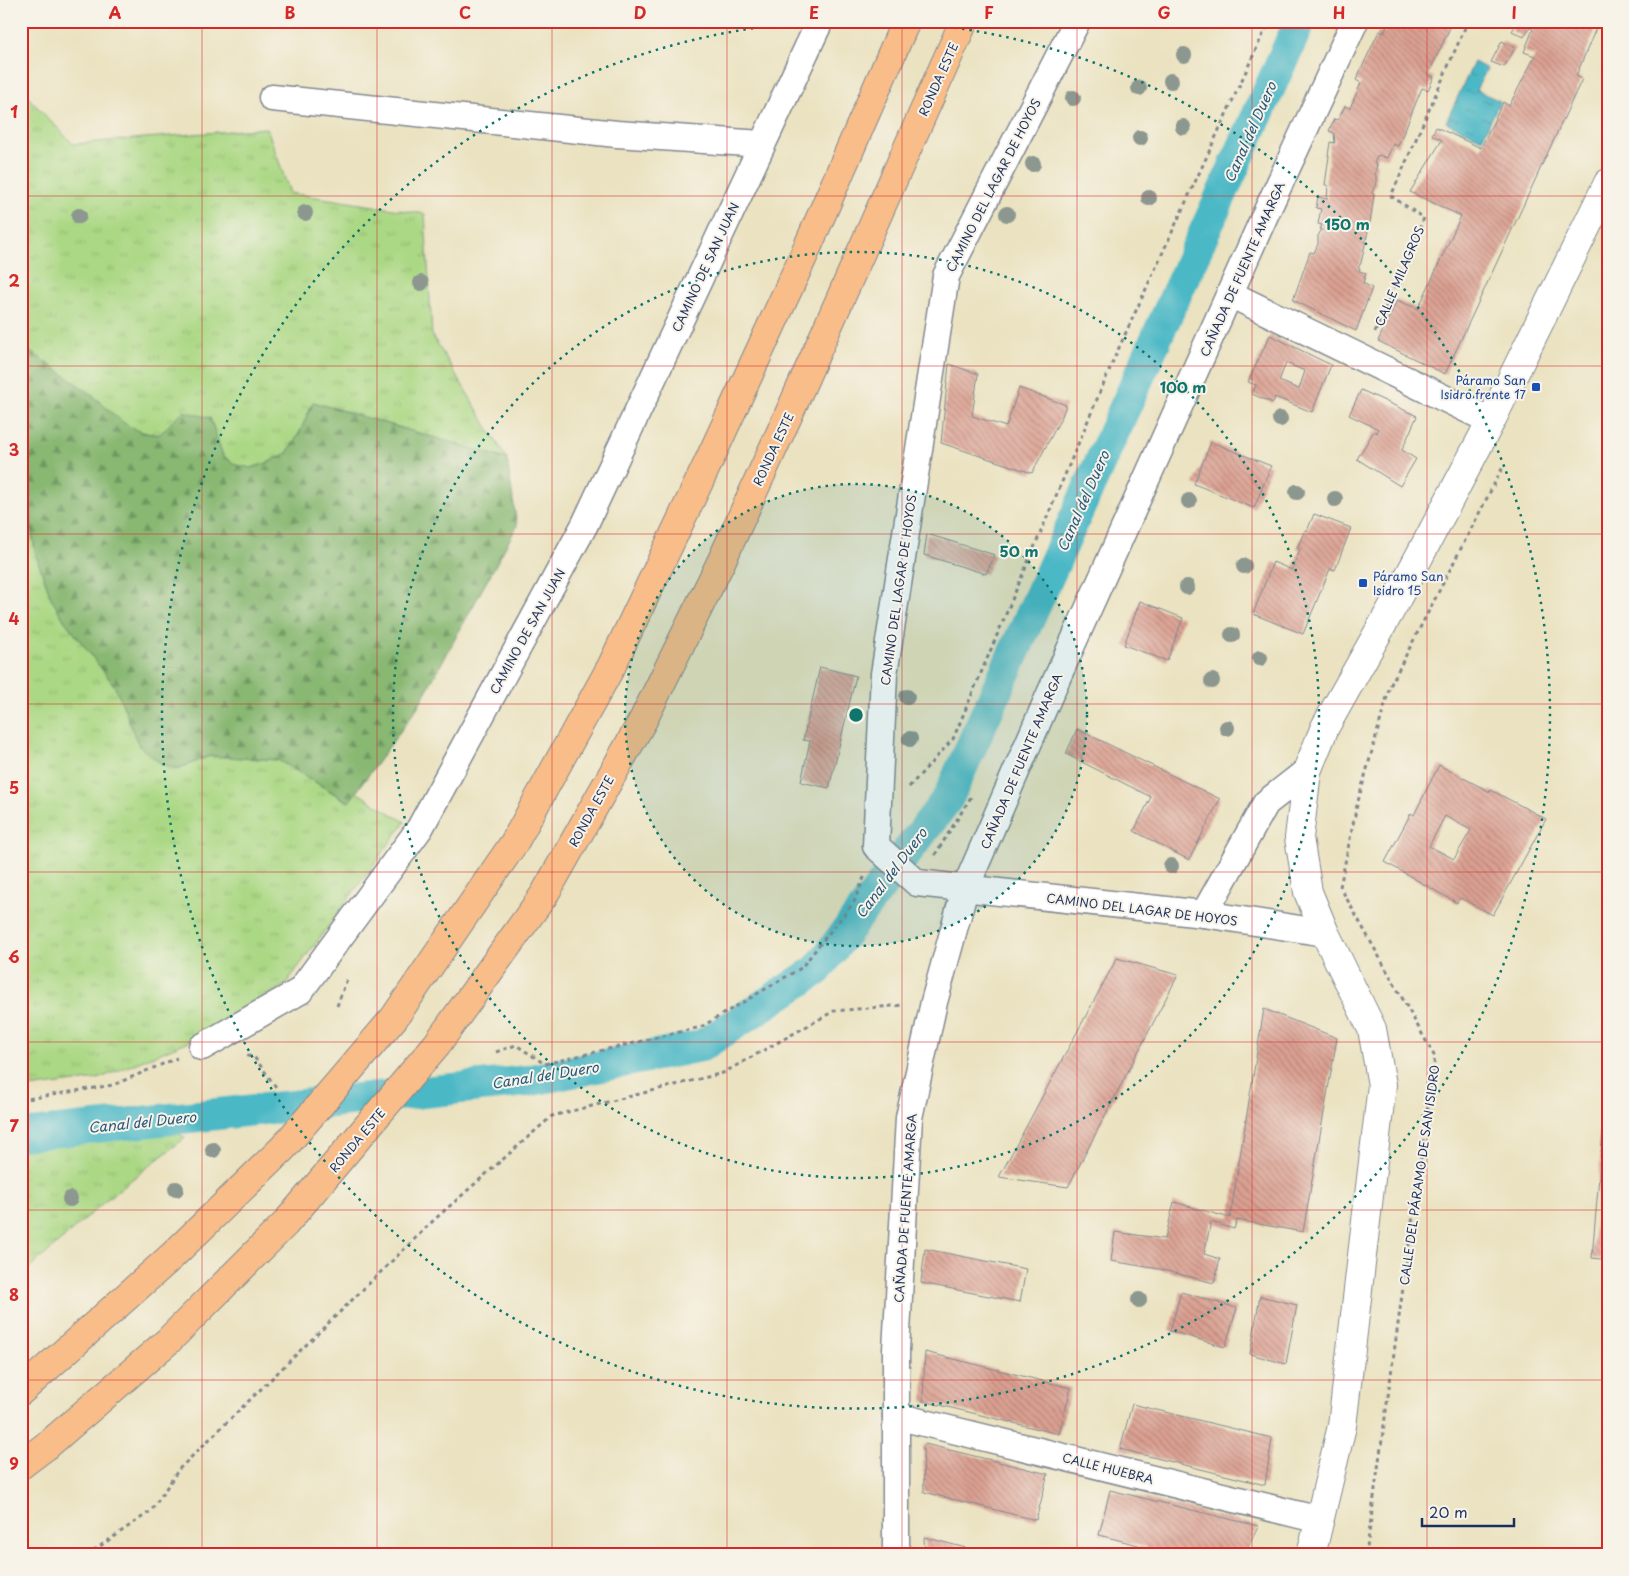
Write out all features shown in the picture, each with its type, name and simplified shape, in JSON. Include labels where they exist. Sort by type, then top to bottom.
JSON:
[{"type":"highway","points":[[21,1391],[172,1256],[283,1148],[394,1018],[514,843],[612,665],[800,263],[906,21]]},
{"type":"highway","name":"RONDA ESTE","points":[[21,1465],[50,1443],[168,1341],[285,1224],[437,1044],[544,895],[643,720],[721,562],[964,21]]},
{"type":"highway","points":[[21,1485],[50,1443]]},
{"type":"street","name":"CAMINO DE SAN JUAN","points":[[202,1047],[300,991],[420,828],[585,524],[820,21]]},
{"type":"street","name":"CAMINO DEL LAGAR DE HOYOS","points":[[1077,21],[946,276],[884,674],[876,846],[917,883],[1204,914],[1325,933]]},
{"type":"street","name":"CAÑADA DE FUENTE AMARGA","points":[[896,1555],[896,1350],[909,1118],[934,1002],[965,889],[1049,696],[1355,21]]},
{"type":"street","points":[[272,98],[617,134],[762,144]]},
{"type":"street","points":[[1310,1555],[1342,1426],[1382,1085],[1372,1029],[1325,933],[1308,892],[1299,838],[1307,771],[1325,727],[1393,606],[1491,421],[1608,183]]},
{"type":"street","points":[[1230,294],[1491,421]]},
{"type":"street","points":[[1204,914],[1266,803],[1307,771]]},
{"type":"street","name":"CALLE HUEBRA","points":[[896,1416],[1320,1520]]},
{"type":"path","points":[[908,788],[953,739],[1117,352],[1269,21]]},
{"type":"path","name":"CALLE MILAGROS","points":[[1363,360],[1424,218],[1392,196],[1468,21]]},
{"type":"path","name":"CALLE DEL PÁRAMO DE SAN ISIDRO","points":[[1366,1555],[1436,1057],[1339,885],[1357,805],[1390,686],[1504,464]]},
{"type":"path","points":[[496,1052],[516,1045],[545,1064],[702,1027],[801,968],[854,902],[876,846]]},
{"type":"path","points":[[87,1555],[151,1511],[179,1469],[435,1219],[552,1116],[723,1073],[834,1011],[934,1002]]},
{"type":"path","points":[[21,1100],[112,1085],[202,1047]]},
{"type":"path","points":[[246,1056],[254,1057],[276,1086]]},
{"type":"green space","points":[[21,90],[73,144],[267,128],[290,193],[425,214],[432,335],[507,459],[313,402],[300,432],[287,453],[267,463],[251,468],[236,465],[223,456],[210,418],[159,435],[144,433],[125,425],[93,396],[53,367],[27,350],[21,350]]},
{"type":"green space","points":[[21,350],[28,351],[37,356],[83,388],[117,417],[139,431],[159,435],[183,411],[210,418],[223,456],[236,465],[251,468],[267,463],[287,453],[300,432],[313,402],[507,459],[517,526],[417,708],[349,802],[278,760],[210,756],[177,769],[161,764],[140,747],[114,685],[64,620],[52,600],[36,556],[32,533],[28,456],[21,443]]},
{"type":"green space","points":[[21,443],[28,456],[32,533],[36,555],[52,600],[64,620],[114,685],[125,709],[177,769],[210,756],[278,760],[348,802],[356,792],[405,822],[285,985],[187,1042],[98,1079],[21,1089]]},
{"type":"green space","points":[[142,1128],[178,1133],[185,1138],[113,1194],[21,1276],[21,1144]]},
{"type":"water","points":[[1474,62],[1487,69],[1476,90],[1500,101],[1482,139],[1446,122]]},
{"type":"building","points":[[1389,21],[1453,21],[1428,75],[1434,77],[1428,90],[1422,88],[1398,146],[1393,144],[1387,158],[1378,155],[1374,163],[1377,164],[1376,183],[1372,193],[1374,194],[1371,217],[1361,263],[1358,268],[1360,269],[1359,271],[1366,273],[1363,283],[1372,288],[1356,331],[1293,300],[1310,252],[1314,253],[1318,244],[1318,236],[1322,229],[1320,229],[1322,225],[1318,224],[1321,209],[1316,208],[1318,197],[1327,199],[1328,185],[1325,185],[1330,142],[1335,143],[1334,133],[1329,131],[1334,119],[1338,120],[1345,106],[1350,108],[1361,83],[1356,80],[1379,31],[1384,33]]},
{"type":"building","points":[[1520,21],[1599,21],[1576,76],[1582,79],[1445,374],[1378,341],[1397,300],[1418,309],[1461,216],[1410,192],[1442,140],[1432,135],[1436,127],[1481,148],[1503,102],[1509,106],[1535,56],[1524,52],[1533,29],[1529,28],[1524,37],[1512,31]]},
{"type":"building","points":[[1502,41],[1515,48],[1504,67],[1491,62]]},
{"type":"building","points":[[1270,335],[1331,365],[1312,412],[1275,397],[1273,403],[1252,394],[1256,385],[1248,382]],"holes":[[[1286,363],[1305,371],[1299,389],[1279,381]]]},
{"type":"building","points":[[949,364],[978,374],[972,416],[1006,427],[1019,388],[1066,405],[1032,473],[941,443]]},
{"type":"building","points":[[1361,390],[1417,416],[1402,450],[1416,459],[1400,486],[1357,459],[1374,431],[1377,433],[1378,429],[1349,415]]},
{"type":"building","points":[[1211,442],[1271,466],[1254,508],[1194,484]]},
{"type":"building","points":[[1314,514],[1351,528],[1335,570],[1330,569],[1303,634],[1253,614],[1273,562],[1292,570],[1300,549],[1297,548]]},
{"type":"building","points":[[927,534],[995,555],[986,574],[924,555]]},
{"type":"building","points":[[1140,601],[1183,618],[1167,661],[1124,645]]},
{"type":"building","points":[[820,667],[856,676],[829,788],[801,782],[810,741],[803,740]]},
{"type":"building","points":[[1077,729],[1220,799],[1189,860],[1134,831],[1151,797],[1066,754]]},
{"type":"building","points":[[1439,765],[1546,819],[1493,915],[1460,898],[1457,903],[1385,862],[1411,813],[1414,815]],"holes":[[[1445,816],[1471,830],[1454,859],[1429,846]]]},
{"type":"building","points":[[1117,958],[1178,975],[1068,1187],[999,1177]]},
{"type":"building","points":[[1264,1009],[1337,1038],[1303,1232],[1237,1220],[1234,1229],[1211,1222],[1204,1254],[1220,1259],[1214,1283],[1159,1269],[1111,1261],[1115,1232],[1165,1239],[1174,1202],[1230,1218]]},
{"type":"building","points":[[1606,1093],[1608,1093],[1608,1260],[1592,1258]]},
{"type":"building","points":[[925,1249],[1026,1269],[1020,1302],[921,1283]]},
{"type":"building","points":[[1181,1292],[1237,1308],[1225,1347],[1170,1331]]},
{"type":"building","points":[[1260,1296],[1297,1305],[1286,1364],[1250,1354]]},
{"type":"building","points":[[925,1352],[1071,1388],[1059,1434],[923,1401]]},
{"type":"building","points":[[1132,1404],[1272,1438],[1265,1485],[1120,1449]]},
{"type":"building","points":[[925,1444],[1048,1474],[1036,1520],[924,1492],[923,1447]]},
{"type":"building","points":[[1110,1490],[1258,1526],[1244,1555],[1177,1555],[1099,1535]]},
{"type":"building","points":[[924,1537],[981,1552],[980,1555],[925,1555]]},
{"type":"building","points":[[1090,1548],[1113,1554],[1113,1555],[1087,1555]]},
{"type":"waterway","name":"Canal del Duero","points":[[21,1135],[527,1081],[701,1046],[817,970],[948,798],[1300,21]]},
{"type":"place","name":"Páramo San Isidro frente 17","points":[[1536,387]]},
{"type":"place","name":"Páramo San Isidro 15","points":[[1363,583]]}]
